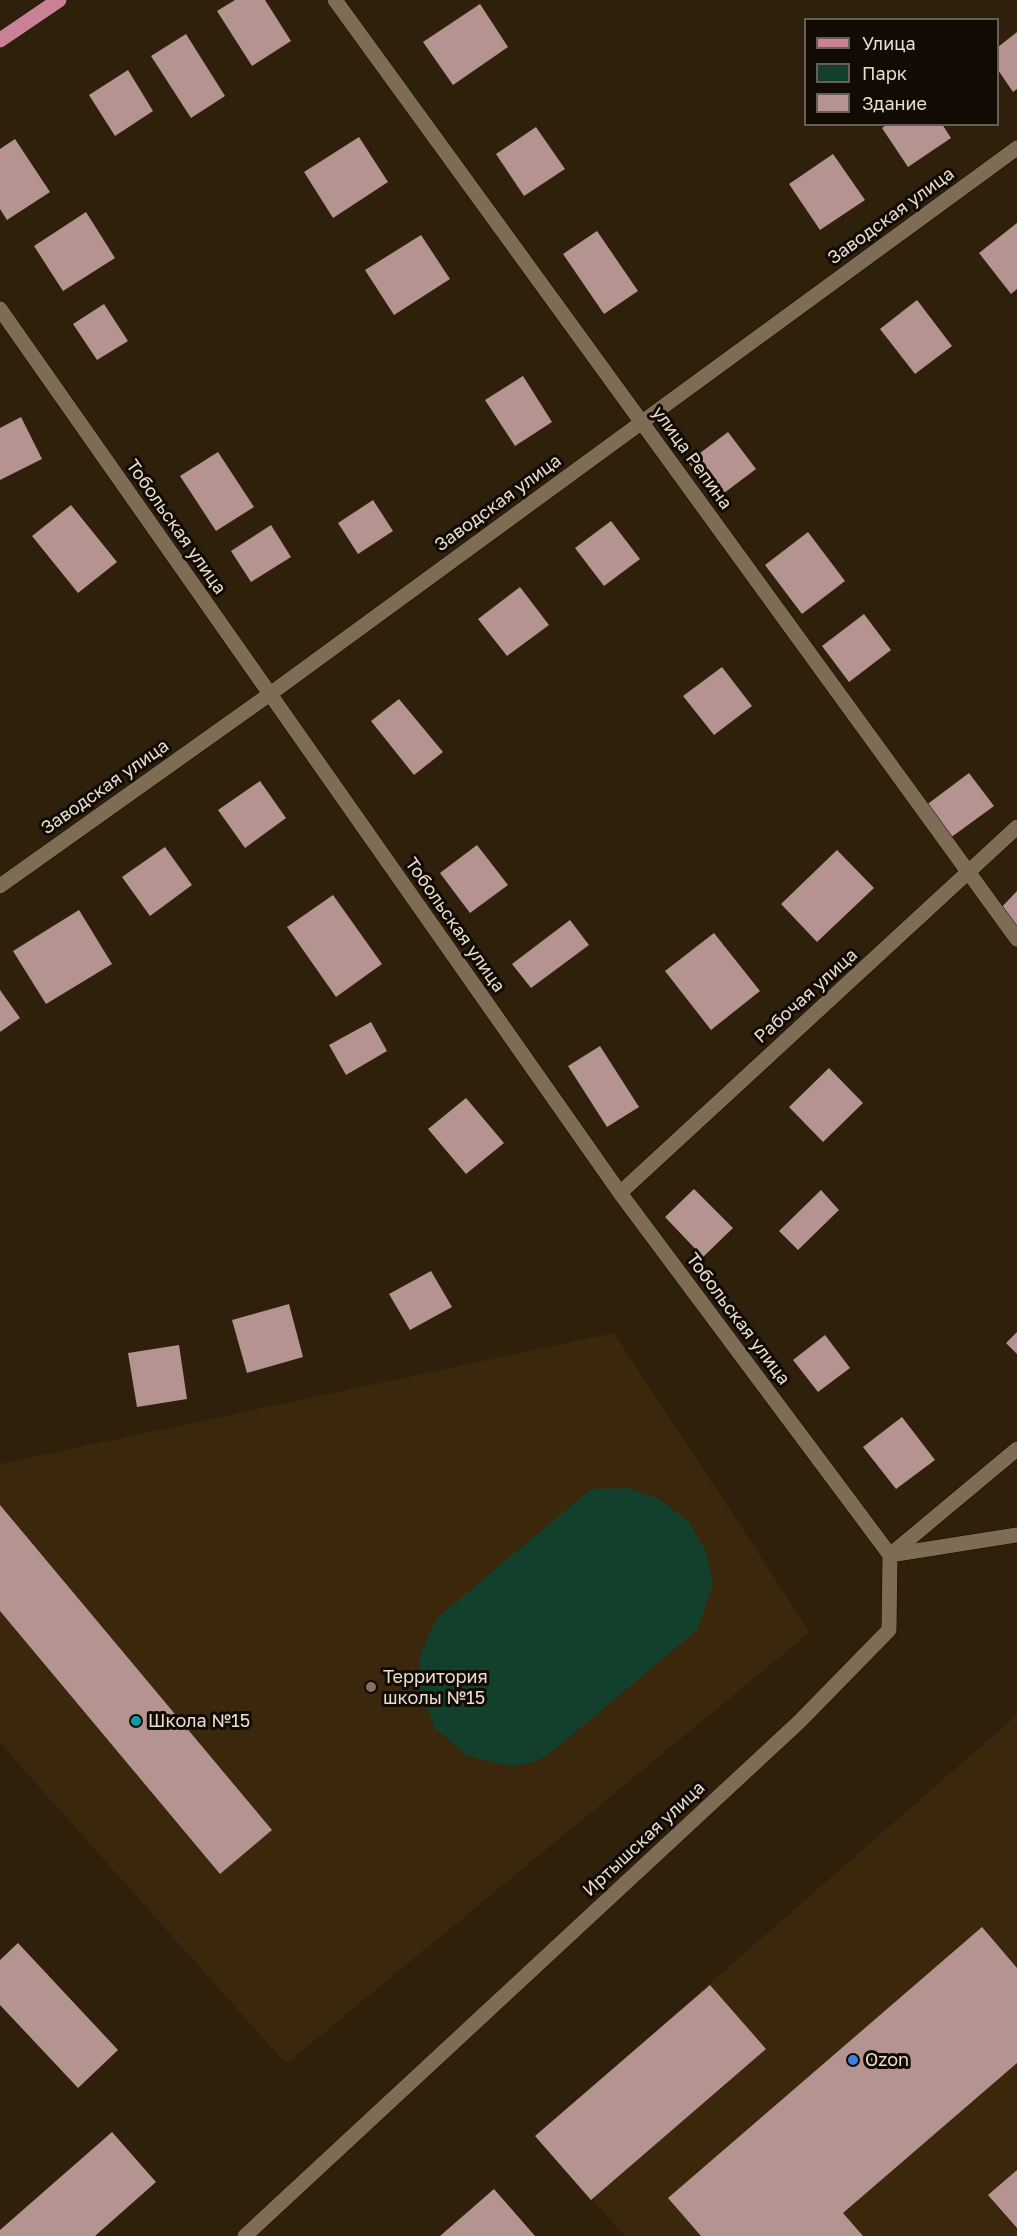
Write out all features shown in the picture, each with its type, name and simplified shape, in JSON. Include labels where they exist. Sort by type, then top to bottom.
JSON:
[{"type":"main road","points":[[0,40],[59,0]]},
{"type":"street","name":"улица Репина","points":[[335,0],[1017,939]]},
{"type":"street","name":"Заводская улица","points":[[0,886],[270,694],[1017,148]]},
{"type":"street","name":"Тобольская улица","points":[[0,309],[620,1193],[890,1555]]},
{"type":"street","name":"Рабочая улица","points":[[620,1193],[1017,827]]},
{"type":"street","points":[[890,1555],[1017,1449]]},
{"type":"street","points":[[890,1555],[1017,1535]]},
{"type":"street","name":"Иртышская улица","points":[[245,2236],[799,1722],[890,1630],[890,1555]]},
{"type":"shaded area","name":"Территория школы №15","points":[[614,1333],[810,1632],[286,2064],[0,1743],[0,1464]]},
{"type":"shaded area","points":[[1017,1715],[1017,2236],[625,2236],[535,2136]]},
{"type":"green space","points":[[628,1488],[659,1499],[689,1522],[706,1552],[713,1583],[698,1629],[553,1751],[535,1762],[510,1766],[468,1756],[435,1728],[420,1689],[419,1657],[437,1618],[591,1489]]},
{"type":"building","points":[[235,0],[265,0],[291,41],[252,66],[217,11]]},
{"type":"building","points":[[480,4],[508,47],[453,85],[423,42]]},
{"type":"building","points":[[1017,32],[1017,89],[1013,92],[999,71],[999,46]]},
{"type":"building","points":[[186,34],[225,96],[191,118],[151,56]]},
{"type":"building","points":[[128,70],[153,111],[115,136],[89,95]]},
{"type":"building","points":[[885,126],[943,126],[951,138],[908,167],[882,128]]},
{"type":"building","points":[[536,127],[565,169],[524,196],[496,154]]},
{"type":"building","points":[[359,137],[388,182],[333,218],[304,172]]},
{"type":"building","points":[[15,139],[50,192],[7,220],[0,209],[0,149]]},
{"type":"building","points":[[833,154],[865,200],[820,230],[789,184]]},
{"type":"building","points":[[86,212],[115,258],[63,291],[34,246]]},
{"type":"building","points":[[1017,223],[1017,289],[1011,294],[979,253]]},
{"type":"building","points":[[597,231],[638,291],[604,314],[563,254]]},
{"type":"building","points":[[421,235],[450,279],[394,315],[365,270]]},
{"type":"building","points":[[917,300],[952,346],[915,374],[880,329]]},
{"type":"building","points":[[104,304],[128,341],[97,360],[73,324]]},
{"type":"building","points":[[523,376],[552,422],[515,446],[485,400]]},
{"type":"building","points":[[21,417],[42,459],[0,480],[0,428]]},
{"type":"building","points":[[728,432],[756,469],[716,499],[688,462]]},
{"type":"building","points":[[218,452],[254,507],[216,531],[180,476]]},
{"type":"building","points":[[373,500],[393,531],[358,554],[338,523]]},
{"type":"building","points":[[71,505],[117,562],[78,593],[32,536]]},
{"type":"building","points":[[611,521],[640,559],[604,586],[575,548]]},
{"type":"building","points":[[271,525],[291,557],[251,582],[231,551]]},
{"type":"building","points":[[808,532],[845,581],[802,614],[765,565]]},
{"type":"building","points":[[520,587],[549,625],[507,656],[478,619]]},
{"type":"building","points":[[864,614],[891,650],[849,682],[822,646]]},
{"type":"building","points":[[722,667],[752,706],[714,735],[683,696]]},
{"type":"building","points":[[399,699],[443,752],[414,775],[371,721]]},
{"type":"building","points":[[969,773],[994,806],[946,841],[921,809]]},
{"type":"building","points":[[260,781],[286,818],[245,848],[218,810]]},
{"type":"building","points":[[477,845],[508,885],[470,913],[440,873]]},
{"type":"building","points":[[165,847],[192,885],[150,916],[122,877]]},
{"type":"building","points":[[837,850],[874,888],[817,942],[781,904]]},
{"type":"building","points":[[1017,891],[1017,931],[997,912]]},
{"type":"building","points":[[333,895],[382,964],[336,997],[287,927]]},
{"type":"building","points":[[79,910],[112,964],[46,1004],[13,951]]},
{"type":"building","points":[[570,920],[589,945],[531,988],[512,964]]},
{"type":"building","points":[[714,933],[760,991],[711,1030],[665,971]]},
{"type":"building","points":[[0,990],[20,1018],[0,1032]]},
{"type":"building","points":[[371,1022],[387,1051],[346,1075],[329,1045]]},
{"type":"building","points":[[600,1046],[639,1107],[607,1127],[568,1066]]},
{"type":"building","points":[[829,1068],[863,1103],[823,1142],[789,1107]]},
{"type":"building","points":[[466,1098],[504,1143],[466,1174],[428,1129]]},
{"type":"building","points":[[694,1189],[733,1228],[703,1257],[665,1217]]},
{"type":"building","points":[[821,1190],[839,1210],[798,1250],[779,1231]]},
{"type":"building","points":[[431,1271],[452,1307],[410,1330],[389,1294]]},
{"type":"building","points":[[289,1304],[303,1357],[247,1373],[232,1320]]},
{"type":"building","points":[[1017,1332],[1017,1354],[1006,1343]]},
{"type":"building","points":[[825,1335],[850,1368],[818,1392],[793,1360]]},
{"type":"building","points":[[179,1345],[187,1399],[137,1407],[128,1353]]},
{"type":"building","points":[[902,1417],[935,1460],[896,1489],[863,1447]]},
{"type":"building","name":"Школа №15","points":[[0,1505],[272,1830],[220,1874],[0,1611]]},
{"type":"building","points":[[982,1927],[1017,1968],[1017,2063],[843,2213],[863,2236],[701,2236],[668,2198]]},
{"type":"building","points":[[18,1943],[118,2050],[78,2088],[0,2005],[0,1960]]},
{"type":"building","points":[[710,1985],[766,2049],[591,2200],[535,2136]]},
{"type":"building","points":[[112,2132],[156,2182],[95,2236],[0,2236],[0,2230]]},
{"type":"building","points":[[1017,2170],[1017,2228],[988,2195]]},
{"type":"building","points":[[494,2189],[535,2236],[440,2236]]},
{"type":"place","name":"Территория школы №15","points":[[371,1687]]},
{"type":"place","name":"Школа №15","points":[[136,1721]]},
{"type":"place","name":"Ozon","points":[[853,2060]]}]
